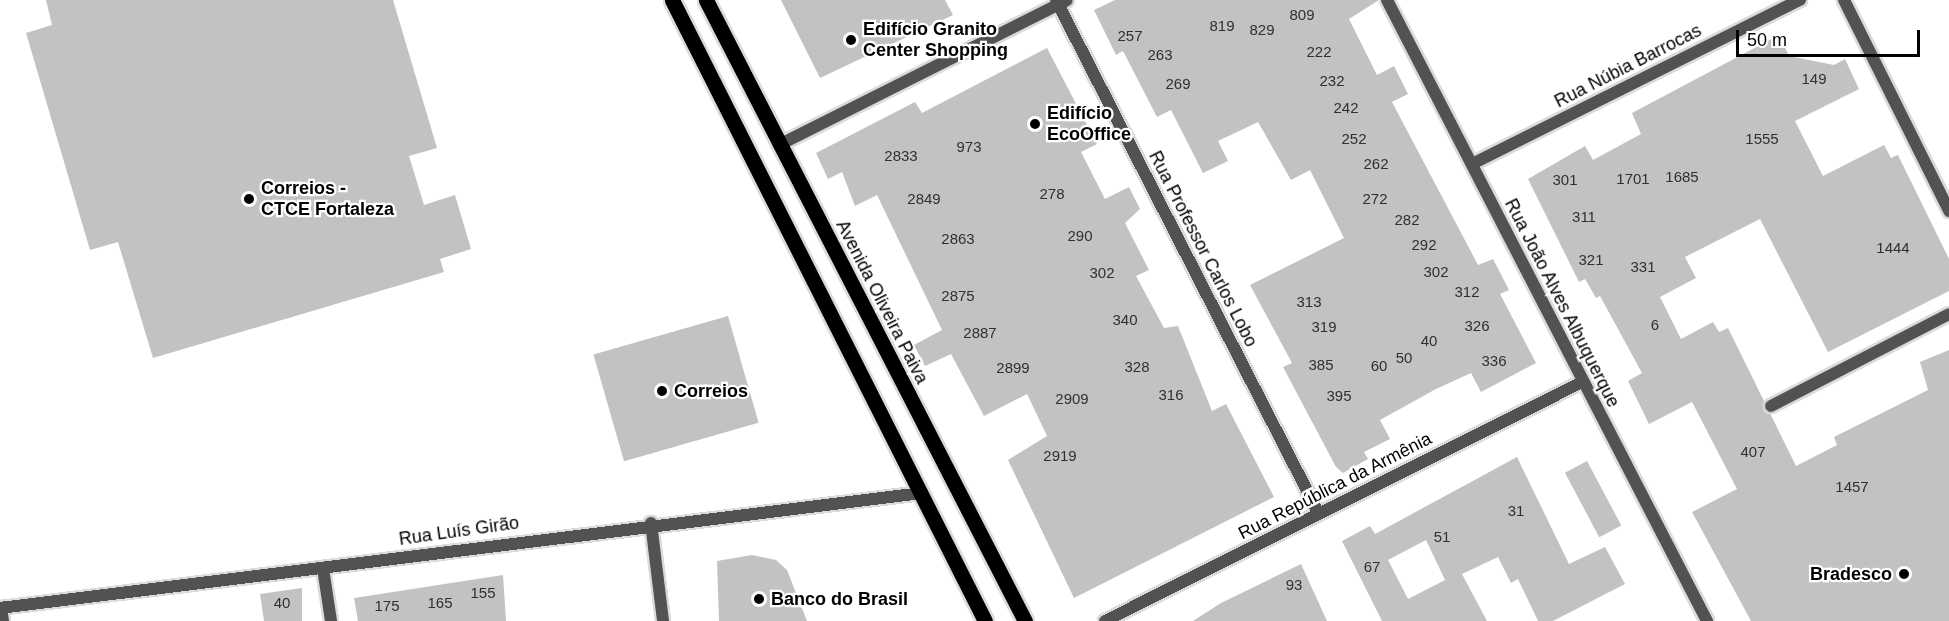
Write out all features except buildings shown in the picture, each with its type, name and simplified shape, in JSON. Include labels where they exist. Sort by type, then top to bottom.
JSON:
[{"type":"main road","points":[[672,0],[985,621]]},
{"type":"main road","name":"Avenida Oliveira Paiva","points":[[706,0],[1026,621]]},
{"type":"street","name":"Rua João Alves Albuquerque","points":[[1387,0],[1472,164],[1580,382],[1707,621]]},
{"type":"street","name":"Rua Núbia Barrocas","points":[[1472,164],[1800,0]]},
{"type":"street","points":[[1844,0],[1949,211]]},
{"type":"street","points":[[779,145],[1060,2]]},
{"type":"street","name":"Rua Professor Carlos Lobo","points":[[1060,2],[1319,514]]},
{"type":"street","points":[[1772,406],[1949,314]]},
{"type":"street","name":"Rua República da Armênia","points":[[1105,621],[1580,382]]},
{"type":"street","name":"Rua Luís Girão","points":[[0,608],[323,568],[651,523],[922,493]]},
{"type":"street","points":[[651,523],[663,621]]},
{"type":"street","points":[[323,568],[331,621]]},
{"type":"street","points":[[0,608],[3,621]]},
{"type":"place","name":"Edifício Granito Center Shopping","points":[[851,40]]},
{"type":"place","name":"Edifício EcoOffice","points":[[1035,124]]},
{"type":"place","name":"Correios - CTCE Fortaleza","points":[[249,199]]},
{"type":"place","name":"Correios","points":[[662,391]]},
{"type":"place","name":"Bradesco","points":[[1904,574]]},
{"type":"place","name":"Banco do Brasil","points":[[759,599]]}]
